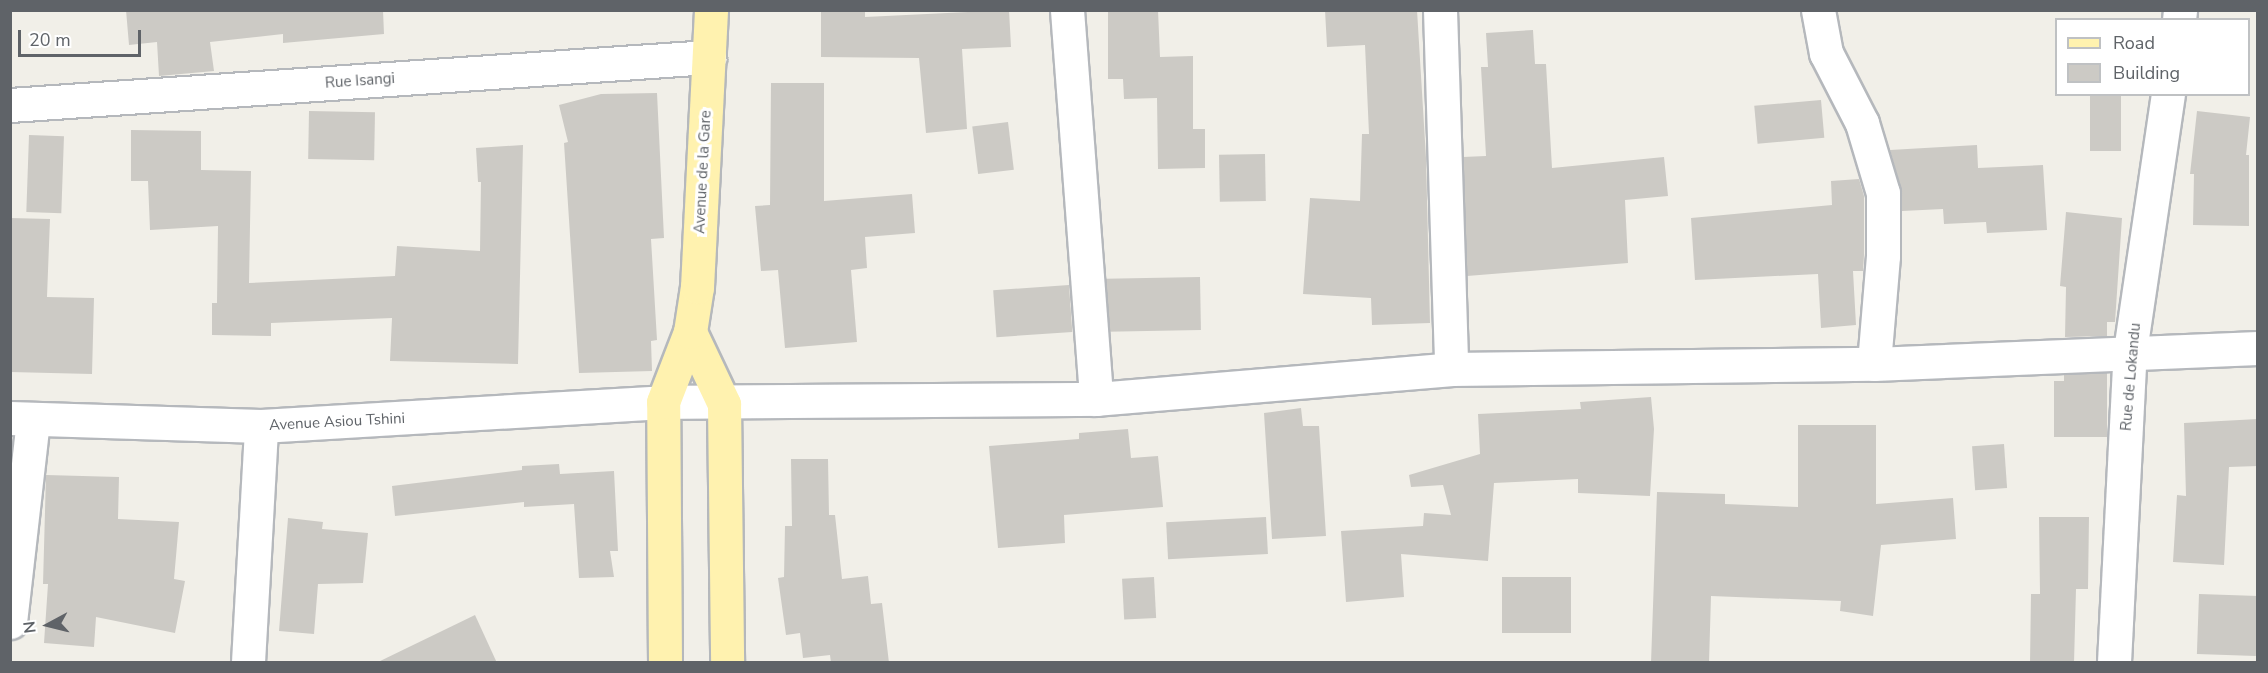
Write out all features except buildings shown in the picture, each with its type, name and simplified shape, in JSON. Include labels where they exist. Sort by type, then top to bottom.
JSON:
[{"type":"main road","name":"Avenue de la Gare","points":[[663,402],[690,332],[697,287],[711,10]]},
{"type":"main road","points":[[690,332],[724,404],[727,663]]},
{"type":"main road","points":[[663,402],[665,663]]},
{"type":"street","points":[[1067,10],[1096,399]]},
{"type":"street","points":[[1440,10],[1451,369]]},
{"type":"street","points":[[1818,10],[1826,53],[1862,123],[1883,193],[1883,256],[1874,364]]},
{"type":"street","name":"Rue Isangi","points":[[10,105],[709,57]]},
{"type":"street","name":"Rue de Lokandu","points":[[2114,663],[2130,351],[2168,96]]},
{"type":"street","name":"Avenue Asiou Tshini","points":[[22,420],[261,426],[663,402],[724,404],[1096,399],[1451,369],[1874,364],[2130,351],[2258,348]]},
{"type":"street","points":[[10,622],[22,420]]},
{"type":"street","points":[[248,663],[261,426]]}]
